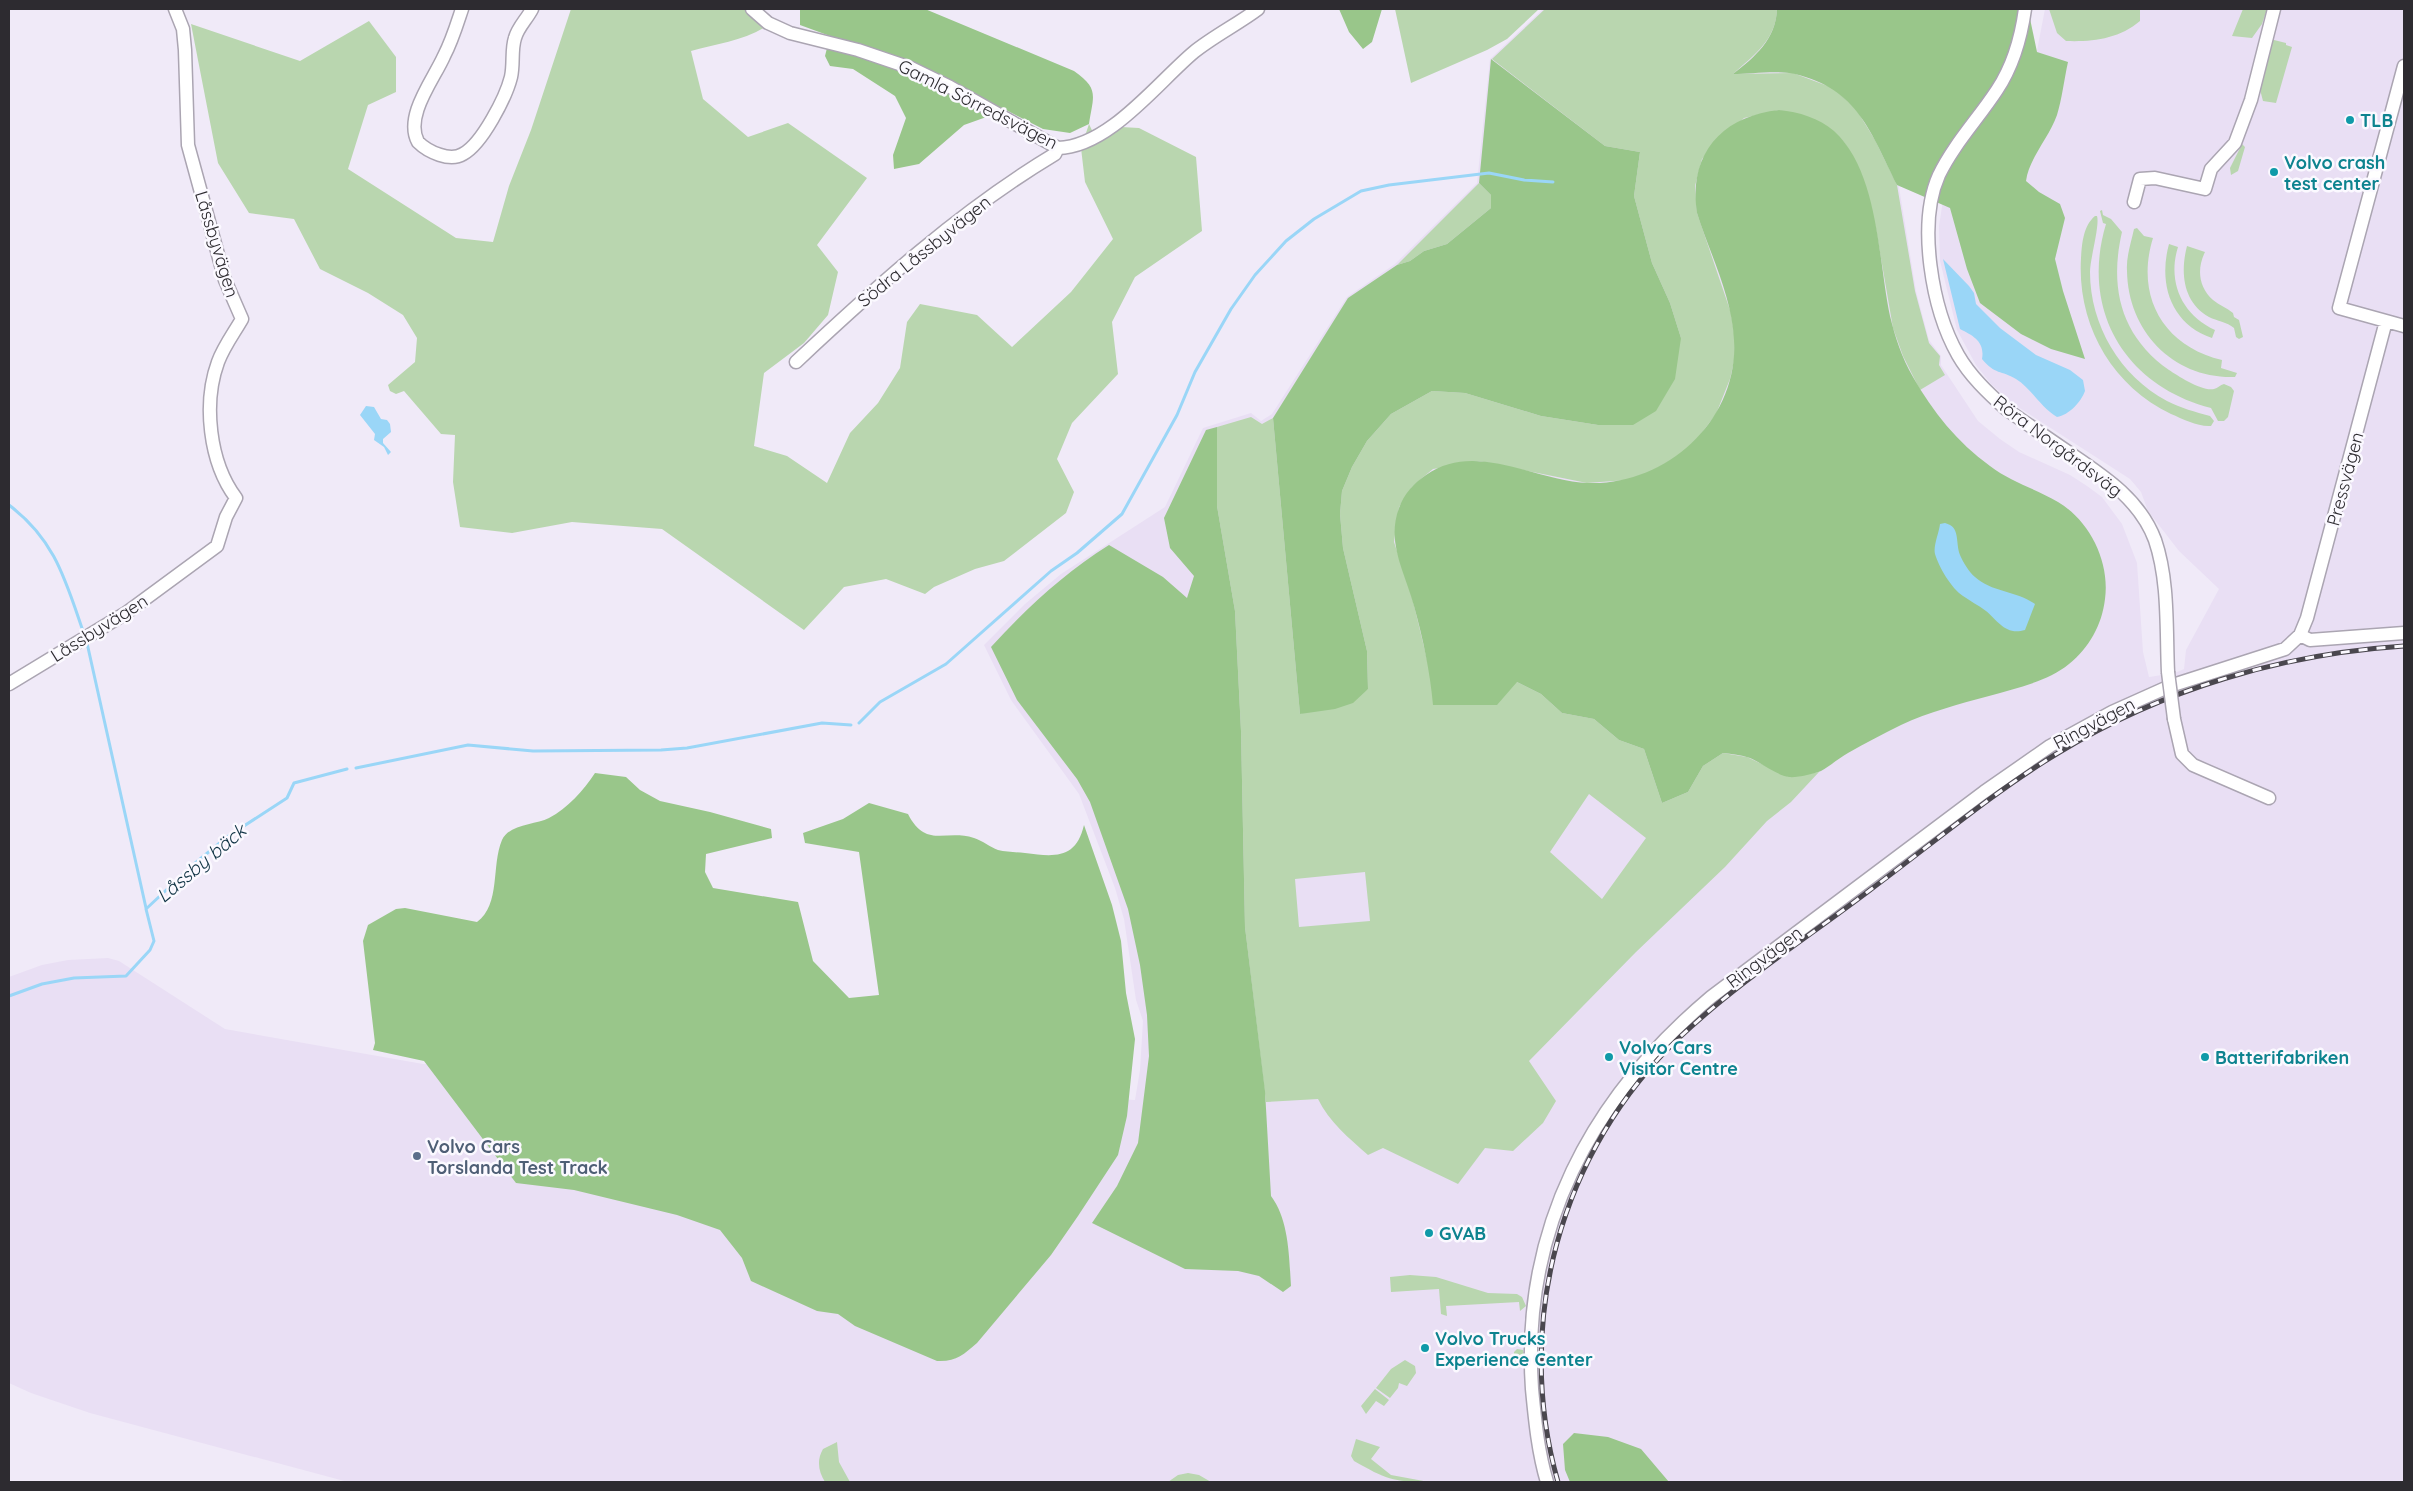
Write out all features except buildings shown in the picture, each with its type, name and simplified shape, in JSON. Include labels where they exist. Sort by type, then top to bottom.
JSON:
[{"type":"street","name":"Låssbyvägen","points":[[9,684],[126,613],[216,546],[226,517],[236,498],[221,468],[214,443],[210,408],[218,363],[242,319],[225,280],[188,144],[185,50],[183,29],[176,9]]},
{"type":"street","points":[[462,9],[444,56],[424,92],[415,118],[418,142],[423,147],[448,157],[464,154],[472,147],[491,120],[506,92],[511,77],[514,42],[517,31],[532,9]]},
{"type":"street","name":"Gamla Sörredsvägen","points":[[752,9],[768,23],[790,33],[858,50],[911,68],[950,87],[1058,148],[1075,145],[1114,125],[1134,110],[1195,51],[1258,9]]},
{"type":"street","name":"Röra Norgårdsväg","points":[[2026,9],[2018,46],[2007,73],[1950,155],[1929,207],[1929,254],[1947,330],[1958,355],[1973,376],[2006,409],[2111,481],[2131,502],[2147,524],[2154,539],[2162,575],[2168,672],[2174,718],[2182,754],[2193,766],[2269,798]]},
{"type":"street","points":[[2134,202],[2140,179],[2155,178],[2205,189],[2212,169],[2235,142],[2239,134],[2252,100],[2274,9]]},
{"type":"street","points":[[2404,66],[2339,308],[2404,326]]},
{"type":"street","name":"Södra Låssbyvägen","points":[[796,362],[882,284],[1012,180],[1055,154],[1058,148]]},
{"type":"street","name":"Pressvägen","points":[[2300,635],[2327,544],[2386,321]]},
{"type":"street","points":[[2300,635],[2310,640],[2404,633]]},
{"type":"street","name":"Ringvägen","points":[[1548,1482],[1534,1420],[1531,1375],[1532,1318],[1542,1260],[1559,1203],[1581,1152],[1609,1105],[1646,1057],[1673,1030],[1711,997],[1991,786],[2050,746],[2120,708],[2170,686],[2285,649],[2300,635]]},
{"type":"shaded area","points":[[1543,9],[2000,9],[1915,181],[1899,187],[1916,291],[1929,340],[1941,356],[1941,365],[1978,421],[2019,452],[2070,475],[2087,486],[2102,497],[2122,524],[2137,563],[2143,652],[2149,677],[2175,673],[2184,669],[2186,650],[2219,589],[2179,551],[2148,511],[2141,492],[2130,479],[2015,405],[1991,384],[1976,365],[1957,330],[1940,261],[1939,226],[1943,200],[2035,61],[2045,9],[2404,9],[2404,1482],[348,1482],[90,1413],[31,1393],[9,1383],[9,977],[42,965],[68,960],[108,958],[119,961],[225,1029],[423,1064],[545,1065],[932,1090],[1135,1100],[1140,1070],[1143,1021],[1136,1000],[1124,919],[1115,888],[1079,794],[1011,700],[984,645],[1025,604],[1061,574],[1165,507],[1203,428],[1251,413],[1261,421],[1272,414],[1347,297],[1395,264],[1477,183],[1490,59]]},
{"type":"green space","points":[[571,9],[761,9],[775,20],[766,27],[746,36],[691,51],[703,99],[748,137],[788,123],[867,178],[817,245],[838,272],[828,315],[804,343],[764,373],[754,446],[787,456],[827,483],[850,433],[878,403],[900,368],[907,322],[920,304],[977,315],[1012,347],[1071,292],[1113,239],[1085,182],[1081,148],[1089,124],[1097,141],[1121,127],[1139,128],[1196,157],[1202,231],[1135,277],[1112,322],[1118,374],[1072,423],[1057,459],[1074,492],[1066,513],[1004,561],[975,569],[934,587],[925,594],[886,579],[844,587],[804,630],[662,529],[572,522],[512,533],[460,527],[453,482],[455,435],[441,434],[404,391],[396,394],[390,391],[388,385],[415,362],[417,338],[403,315],[368,293],[320,269],[294,219],[249,213],[218,163],[191,24],[300,61],[369,21],[396,57],[396,92],[368,105],[348,169],[456,238],[493,242],[509,186],[531,130]]},
{"type":"green space","points":[[800,9],[925,9],[1074,71],[1088,83],[1093,94],[1089,124],[1070,133],[1043,129],[1006,110],[964,125],[919,164],[894,169],[893,155],[906,118],[895,96],[853,69],[830,66],[825,56],[830,36],[800,25]]},
{"type":"green space","points":[[1339,9],[1382,9],[1372,42],[1363,49],[1349,32]]},
{"type":"green space","points":[[1395,9],[1539,9],[1507,39],[1487,50],[1411,83]]},
{"type":"green space","points":[[1545,9],[1777,9],[1773,30],[1768,38],[1756,53],[1733,74],[1793,73],[1833,88],[1856,109],[1875,140],[1897,185],[1915,291],[1929,343],[1940,356],[1939,365],[1945,375],[1920,390],[1903,356],[1893,328],[1876,229],[1866,188],[1852,155],[1844,142],[1779,110],[1744,118],[1702,159],[1695,186],[1697,213],[1731,313],[1735,340],[1734,361],[1730,379],[1716,414],[1697,439],[1679,456],[1648,473],[1627,480],[1587,483],[1479,461],[1433,469],[1412,487],[1399,507],[1394,542],[1412,597],[1430,672],[1517,682],[1541,694],[1562,713],[1594,719],[1619,740],[1644,749],[1662,803],[1688,792],[1703,766],[1723,753],[1747,757],[1789,777],[1819,772],[1791,802],[1767,821],[1725,867],[1636,952],[1529,1061],[1556,1101],[1543,1123],[1513,1151],[1485,1148],[1458,1184],[1383,1148],[1368,1155],[1334,1122],[1318,1099],[1266,1102],[1245,927],[1241,731],[1235,611],[1217,506],[1217,427],[1251,417],[1262,424],[1273,418],[1300,714],[1368,689],[1367,651],[1343,548],[1340,514],[1342,491],[1352,467],[1367,441],[1391,414],[1432,391],[1465,393],[1541,416],[1598,425],[1681,338],[1670,303],[1652,263],[1634,196],[1640,152],[1605,146],[1492,59]],"holes":[[[1589,794],[1646,838],[1602,899],[1550,852]],[[1365,872],[1370,921],[1299,927],[1295,879]]]},
{"type":"green space","points":[[1777,9],[2028,9],[2037,52],[2068,62],[2057,115],[2031,164],[2026,181],[2039,192],[2060,204],[2065,218],[2055,259],[2063,291],[2085,359],[2051,349],[2021,334],[1980,303],[1967,269],[1950,208],[1897,185],[1870,131],[1848,102],[1834,90],[1795,74],[1772,72],[1733,74],[1763,46],[1773,29]]},
{"type":"green space","points":[[2049,9],[2140,9],[2140,21],[2114,36],[2086,41],[2066,41],[2057,33]]},
{"type":"green space","points":[[2243,9],[2267,9],[2262,24],[2252,38],[2232,36]]},
{"type":"green space","points":[[2270,39],[2286,43],[2286,45],[2292,47],[2276,103],[2263,101],[2258,82]]},
{"type":"green space","points":[[1491,59],[1605,146],[1640,152],[1634,196],[1652,263],[1670,303],[1681,338],[1675,379],[1656,411],[1633,425],[1598,425],[1541,416],[1465,393],[1432,391],[1391,414],[1367,441],[1352,467],[1342,491],[1340,514],[1343,548],[1367,651],[1368,689],[1353,703],[1335,709],[1300,714],[1273,418],[1348,298],[1397,265],[1410,261],[1424,251],[1447,244],[1491,208],[1491,195],[1479,183]]},
{"type":"green space","points":[[1779,110],[1794,112],[1815,119],[1834,131],[1849,148],[1860,169],[1874,218],[1894,332],[1905,362],[1929,402],[1956,437],[1978,457],[2006,477],[2058,502],[2080,520],[2088,531],[2101,557],[2106,585],[2105,599],[2098,627],[2083,651],[2069,664],[2041,680],[1912,720],[1854,749],[1821,771],[1810,774],[1792,777],[1784,776],[1750,758],[1723,753],[1703,766],[1688,792],[1662,803],[1644,749],[1619,740],[1594,719],[1562,713],[1541,694],[1517,682],[1497,705],[1433,705],[1428,667],[1420,631],[1398,557],[1395,533],[1396,521],[1401,503],[1410,489],[1426,475],[1445,465],[1465,461],[1485,462],[1505,465],[1568,481],[1588,483],[1617,481],[1644,473],[1670,460],[1692,443],[1711,421],[1724,397],[1732,369],[1734,340],[1725,291],[1697,213],[1696,192],[1698,173],[1704,156],[1713,142],[1726,130],[1741,120]]},
{"type":"green space","points":[[2242,144],[2245,147],[2238,171],[2231,175],[2230,168]]},
{"type":"green space","points":[[1479,183],[1491,195],[1491,208],[1447,244],[1424,251],[1410,261],[1397,265]]},
{"type":"green space","points":[[2102,210],[2103,215],[2111,219],[2122,232],[2117,272],[2123,309],[2130,326],[2140,342],[2153,357],[2178,376],[2204,388],[2214,389],[2224,384],[2231,387],[2234,391],[2228,417],[2224,421],[2218,421],[2211,408],[2181,397],[2155,382],[2133,363],[2116,340],[2105,314],[2099,286],[2100,256],[2106,224],[2103,223],[2100,211]]},
{"type":"green space","points":[[2097,216],[2098,220],[2090,266],[2091,292],[2095,311],[2111,347],[2135,378],[2150,390],[2167,401],[2188,410],[2210,416],[2214,421],[2211,426],[2186,420],[2150,402],[2131,387],[2102,350],[2092,329],[2085,306],[2081,282],[2081,258],[2084,236],[2088,225]]},
{"type":"green space","points":[[2137,228],[2144,236],[2153,238],[2148,259],[2148,280],[2151,298],[2159,316],[2169,331],[2201,353],[2222,360],[2221,368],[2237,373],[2235,377],[2213,376],[2193,370],[2174,360],[2158,348],[2146,332],[2136,314],[2129,293],[2127,271],[2130,245],[2134,229]]},
{"type":"green space","points":[[2169,244],[2178,247],[2174,273],[2180,296],[2194,316],[2203,324],[2215,330],[2212,338],[2198,332],[2186,323],[2177,313],[2171,301],[2165,274]]},
{"type":"green space","points":[[2187,246],[2205,252],[2200,271],[2204,289],[2213,300],[2233,313],[2234,317],[2239,320],[2243,337],[2239,339],[2236,337],[2234,328],[2200,311],[2189,295],[2184,276]]},
{"type":"green space","points":[[1217,427],[1217,506],[1235,611],[1241,731],[1245,927],[1265,1091],[1271,1196],[1285,1227],[1289,1251],[1291,1286],[1283,1292],[1259,1276],[1238,1271],[1185,1269],[1092,1223],[1117,1186],[1138,1143],[1149,1056],[1147,1015],[1140,965],[1128,909],[1090,802],[1077,779],[1017,700],[991,647],[1046,592],[1076,567],[1109,545],[1163,577],[1187,598],[1194,576],[1170,548],[1164,518],[1206,430]]},
{"type":"green space","points":[[595,773],[626,777],[640,790],[660,801],[710,812],[771,829],[772,838],[706,854],[705,872],[713,888],[798,902],[813,961],[849,998],[879,995],[859,852],[805,843],[803,833],[843,819],[869,803],[908,814],[915,825],[929,835],[954,835],[974,838],[1001,851],[1055,855],[1070,850],[1076,844],[1084,825],[1112,905],[1121,941],[1126,993],[1135,1039],[1127,1116],[1118,1155],[1078,1216],[1051,1255],[977,1343],[963,1354],[954,1359],[937,1361],[855,1326],[838,1314],[817,1311],[751,1281],[742,1258],[720,1230],[677,1215],[574,1190],[516,1183],[424,1061],[373,1050],[375,1043],[363,941],[368,925],[396,909],[405,908],[477,922],[485,914],[493,895],[499,850],[505,835],[516,828],[556,814],[575,798]]},
{"type":"green space","points":[[1410,1275],[1436,1277],[1488,1293],[1517,1294],[1522,1297],[1526,1306],[1520,1311],[1519,1302],[1446,1306],[1447,1316],[1441,1314],[1439,1289],[1391,1292],[1390,1277]]},
{"type":"green space","points":[[1517,1349],[1523,1350],[1525,1358],[1523,1365],[1518,1368],[1513,1367],[1514,1352]]},
{"type":"green space","points":[[1405,1360],[1415,1366],[1416,1373],[1407,1386],[1399,1383],[1398,1388],[1390,1398],[1376,1388],[1391,1369]]},
{"type":"green space","points":[[1375,1389],[1389,1400],[1384,1406],[1376,1401],[1366,1414],[1361,1406]]},
{"type":"green space","points":[[1574,1433],[1608,1437],[1641,1449],[1669,1482],[1570,1482],[1565,1470],[1563,1444]]},
{"type":"green space","points":[[1356,1439],[1380,1447],[1371,1459],[1391,1475],[1429,1482],[1397,1480],[1374,1472],[1354,1461],[1351,1456]]},
{"type":"green space","points":[[837,1442],[839,1462],[850,1482],[825,1482],[821,1474],[819,1462],[823,1449]]},
{"type":"green space","points":[[1188,1473],[1199,1475],[1211,1482],[1168,1482],[1178,1475]]},
{"type":"water","points":[[1943,259],[1969,286],[1974,293],[1976,304],[2000,328],[2036,355],[2070,370],[2083,380],[2085,391],[2078,404],[2070,411],[2057,417],[2022,383],[2011,376],[1991,368],[1982,359],[1980,344],[1974,337],[1960,329]]},
{"type":"water","points":[[366,406],[374,407],[381,419],[387,420],[390,424],[391,432],[383,439],[383,443],[391,452],[388,455],[384,447],[374,440],[375,434],[360,415]]},
{"type":"water","points":[[1940,524],[1950,525],[1955,531],[1960,555],[1966,567],[1975,577],[1989,586],[2020,596],[2035,604],[2025,630],[2013,631],[2007,629],[1986,611],[1966,598],[1950,583],[1939,565],[1935,554],[1935,543]]},
{"type":"waterway","points":[[859,723],[880,702],[946,664],[1051,571],[1077,553],[1122,514],[1177,415],[1195,372],[1231,309],[1255,275],[1286,241],[1314,219],[1361,191],[1389,185],[1489,173],[1524,180],[1553,182]]},
{"type":"waterway","points":[[9,505],[25,518],[48,547],[64,578],[83,631]]},
{"type":"waterway","points":[[87,643],[146,908]]},
{"type":"waterway","points":[[356,768],[468,745],[533,751],[661,750],[687,748],[822,723],[851,725]]},
{"type":"waterway","name":"Låssby bäck","points":[[9,996],[42,984],[74,978],[126,976],[150,950],[154,941],[146,909],[194,864],[227,837],[287,798],[294,783],[347,769]]},
{"type":"railway","points":[[1558,1482],[1545,1422],[1541,1362],[1545,1302],[1557,1243],[1577,1186],[1604,1132],[1638,1082],[1680,1037],[1749,979],[1986,802],[2034,768],[2098,730],[2139,710],[2181,693],[2269,666],[2358,650],[2404,646]]},
{"type":"place","name":"TLB","points":[[2350,120]]},
{"type":"place","name":"Volvo crash test center","points":[[2274,172]]},
{"type":"place","name":"Volvo Cars Visitor Centre","points":[[1609,1057]]},
{"type":"place","name":"Batterifabriken","points":[[2205,1057]]},
{"type":"place","name":"Volvo Cars Torslanda Test Track","points":[[417,1156]]},
{"type":"place","name":"GVAB","points":[[1429,1233]]},
{"type":"place","name":"Volvo Trucks Experience Center","points":[[1425,1348]]}]
